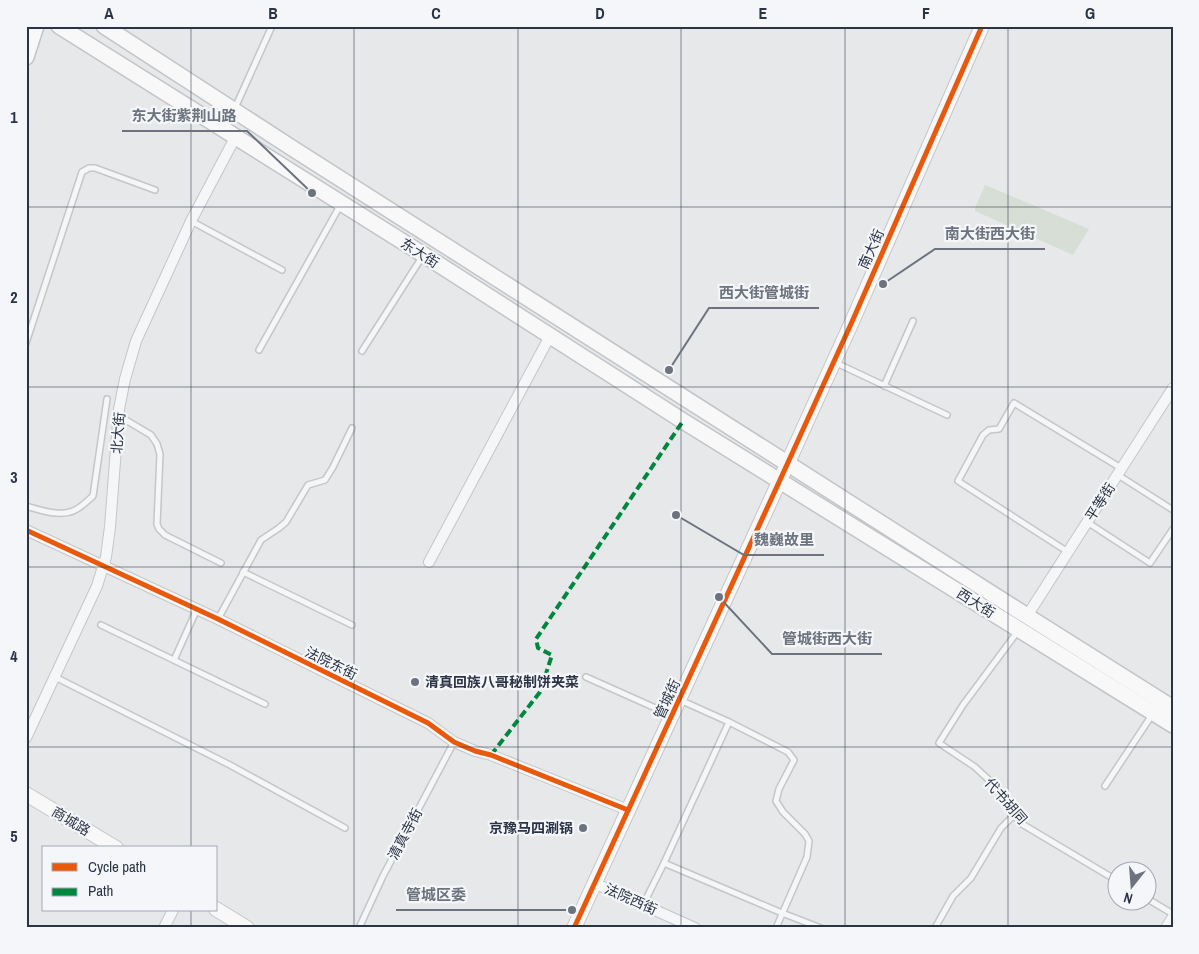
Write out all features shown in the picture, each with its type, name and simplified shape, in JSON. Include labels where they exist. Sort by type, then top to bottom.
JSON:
[{"type":"main road","points":[[26,57],[36,26]]},
{"type":"main road","name":"东大街","points":[[60,26],[780,480]]},
{"type":"main road","name":"东大街","points":[[104,26],[788,464]]},
{"type":"main road","name":"西大街","points":[[788,464],[1173,708]]},
{"type":"main road","name":"西大街","points":[[780,480],[1173,725]]},
{"type":"street","name":"南大街","points":[[780,480],[982,26]]},
{"type":"street","name":"北大街","points":[[26,738],[97,586],[104,566],[110,527],[119,416],[125,378],[136,341],[191,221],[236,136]]},
{"type":"street","points":[[429,562],[550,336]]},
{"type":"street","name":"平等街","points":[[1027,616],[1173,388]]},
{"type":"street","name":"管城街","points":[[574,928],[780,480]]},
{"type":"street","name":"法院东街","points":[[26,530],[218,619],[428,723],[454,742],[476,751],[491,754],[628,810]]},
{"type":"street","name":"商城路","points":[[26,794],[113,846]]},
{"type":"street","name":"法院西街","points":[[594,883],[695,928]]},
{"type":"street","points":[[218,910],[247,928]]},
{"type":"street","points":[[164,928],[172,912]]},
{"type":"street","points":[[1166,928],[1173,916]]},
{"type":"lane","points":[[234,110],[272,26]]},
{"type":"lane","points":[[26,343],[82,172],[89,168],[95,168],[155,190]]},
{"type":"lane","points":[[258,350],[341,204]]},
{"type":"lane","points":[[191,221],[282,270]]},
{"type":"lane","points":[[362,351],[424,255]]},
{"type":"lane","points":[[884,386],[913,321]]},
{"type":"lane","points":[[833,362],[947,415]]},
{"type":"lane","points":[[26,506],[55,513],[70,512],[83,505],[92,496],[107,399]]},
{"type":"lane","points":[[1068,552],[958,481],[983,435],[989,430],[999,429],[1014,403],[1120,471],[1173,510]]},
{"type":"lane","points":[[119,416],[151,435],[157,444],[160,454],[157,524],[159,529],[165,534],[221,562]]},
{"type":"lane","points":[[218,619],[261,540],[286,522],[308,485],[325,480],[352,428]]},
{"type":"lane","points":[[1087,522],[1150,563],[1173,529]]},
{"type":"lane","points":[[244,572],[352,625]]},
{"type":"lane","points":[[174,660],[197,609]]},
{"type":"lane","points":[[102,625],[265,704]]},
{"type":"lane","name":"代书胡同","points":[[1018,630],[963,705],[939,743],[975,767],[990,781],[1002,794],[1014,815],[1022,824],[1106,874]]},
{"type":"lane","points":[[586,676],[672,715]]},
{"type":"lane","points":[[55,677],[230,765],[344,828]]},
{"type":"lane","points":[[679,699],[788,752],[794,760],[779,788],[776,801],[783,812],[809,841],[809,849],[776,928]]},
{"type":"lane","points":[[1105,786],[1153,713]]},
{"type":"lane","points":[[643,905],[728,722]]},
{"type":"lane","name":"清真寺街","points":[[359,928],[383,876],[454,742]]},
{"type":"lane","points":[[935,928],[953,896],[971,878],[1001,828],[1014,815]]},
{"type":"lane","points":[[664,863],[821,928]]},
{"type":"lane","points":[[1156,905],[1173,916]]},
{"type":"shaded area","points":[[985,185],[1089,229],[1073,255],[975,211]]},
{"type":"marked path","points":[[491,755],[540,692],[552,655],[538,648],[536,639],[683,421]]},
{"type":"cycle path","points":[[574,928],[851,324],[982,26]]},
{"type":"cycle path","points":[[26,530],[218,619],[428,723],[454,742],[628,810]]},
{"type":"place","name":"东大街紫荆山路","points":[[312,193]]},
{"type":"place","name":"南大街西大街","points":[[883,284]]},
{"type":"place","name":"西大街管城街","points":[[669,370]]},
{"type":"place","name":"魏巍故里","points":[[676,515]]},
{"type":"place","name":"管城街西大街","points":[[719,597]]},
{"type":"place","name":"清真回族八哥秘制饼夹菜","points":[[415,682]]},
{"type":"place","name":"京豫马四涮锅","points":[[583,828]]},
{"type":"place","name":"管城区委","points":[[572,910]]}]
